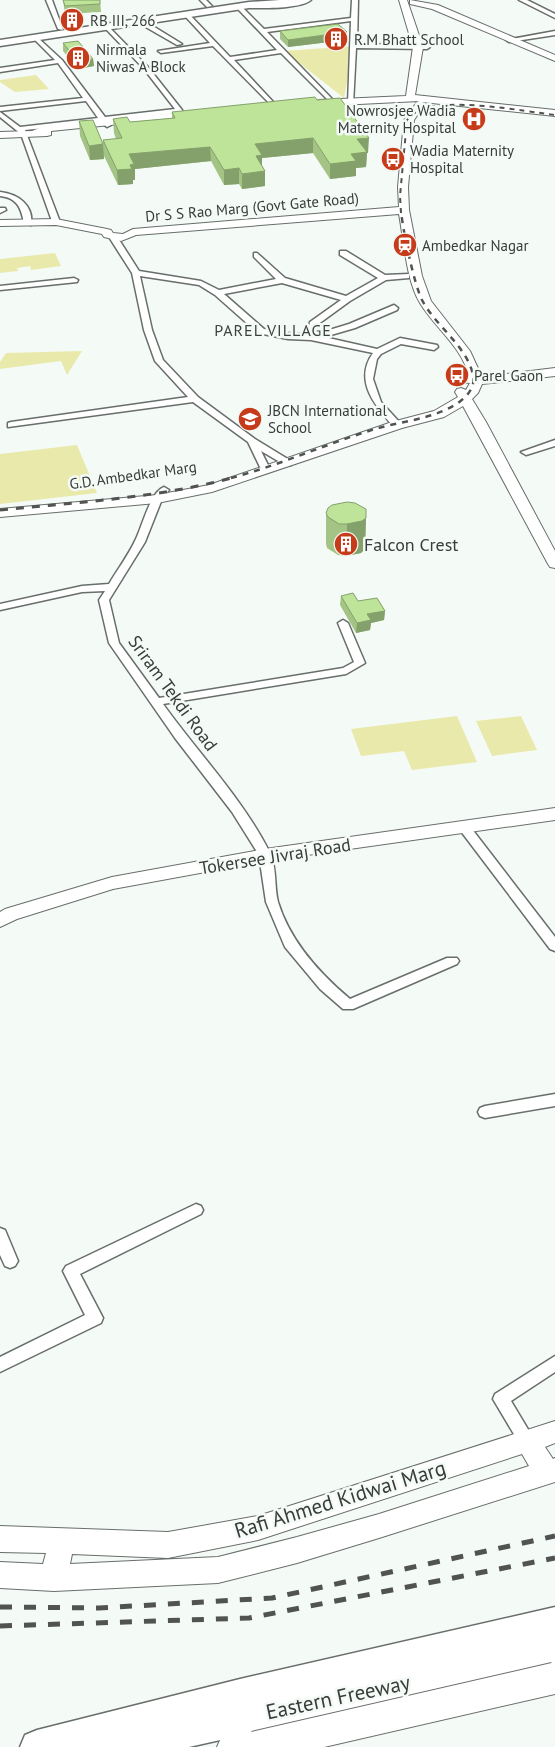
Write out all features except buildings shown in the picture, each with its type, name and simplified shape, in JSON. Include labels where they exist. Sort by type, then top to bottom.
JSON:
[{"type":"highway","points":[[0,43],[252,3],[285,0]]},
{"type":"highway","points":[[0,38],[206,3],[268,5],[305,0]]},
{"type":"highway","points":[[37,1747],[240,1696],[555,1623]]},
{"type":"highway","name":"Eastern Freeway","points":[[255,1747],[312,1734],[356,1733],[553,1675]]},
{"type":"highway","name":"Eastern Freeway","points":[[121,1747],[163,1736],[553,1675]]},
{"type":"main road","name":"Rafi Ahmed Kidwai Marg","points":[[0,1539],[168,1545],[258,1528],[555,1432]]},
{"type":"main road","points":[[527,1441],[551,1471]]},
{"type":"main road","name":"Rafi Ahmed Kidwai Marg","points":[[0,1575],[54,1578],[218,1570],[370,1529],[551,1471]]},
{"type":"main road","points":[[54,1578],[61,1541]]},
{"type":"street","points":[[49,0],[61,29]]},
{"type":"street","points":[[352,102],[355,0]]},
{"type":"street","points":[[403,0],[423,47]]},
{"type":"street","points":[[522,0],[555,16]]},
{"type":"street","points":[[555,58],[509,40],[431,4],[413,1],[423,47],[415,101],[405,120],[403,152],[393,195],[399,207],[413,300],[424,318],[465,370],[468,387],[555,564]]},
{"type":"street","points":[[252,3],[263,31],[333,104]]},
{"type":"street","points":[[186,14],[275,109]]},
{"type":"street","points":[[263,31],[355,19]]},
{"type":"street","points":[[141,21],[156,32],[164,33],[179,44]]},
{"type":"street","points":[[107,27],[146,68],[181,115]]},
{"type":"street","points":[[509,40],[555,33]]},
{"type":"street","points":[[36,38],[60,61],[106,123]]},
{"type":"street","points":[[161,51],[214,44]]},
{"type":"street","points":[[354,46],[423,47]]},
{"type":"street","points":[[228,59],[284,51]]},
{"type":"street","points":[[0,70],[60,61]]},
{"type":"street","points":[[0,109],[89,99]]},
{"type":"street","points":[[415,101],[555,116]]},
{"type":"street","points":[[309,106],[352,102],[415,101],[555,113]]},
{"type":"street","points":[[0,114],[21,131],[55,220]]},
{"type":"street","points":[[0,135],[21,131],[181,115],[205,115]]},
{"type":"street","points":[[21,131],[44,134],[106,123]]},
{"type":"street","points":[[0,194],[10,194],[18,197],[25,209],[27,220],[1,213]]},
{"type":"street","name":"Dr S S Rao Marg (Govt Gate Road)","points":[[0,223],[27,220],[55,220],[110,232],[130,232],[399,207]]},
{"type":"street","points":[[110,232],[136,273],[148,330],[159,361],[195,399],[252,441],[285,461]]},
{"type":"street","points":[[124,252],[130,232]]},
{"type":"street","points":[[343,253],[384,278]]},
{"type":"street","points":[[257,255],[282,280],[347,300]]},
{"type":"street","points":[[312,337],[313,324],[347,300],[384,278],[408,269]]},
{"type":"street","points":[[136,273],[201,283],[218,293],[240,314],[262,331],[288,336],[312,337],[378,352]]},
{"type":"street","points":[[0,288],[74,280]]},
{"type":"street","points":[[218,293],[282,280]]},
{"type":"street","points":[[312,337],[352,326],[394,308]]},
{"type":"street","points":[[394,422],[377,403],[369,379],[373,359],[378,352],[400,341],[444,342]]},
{"type":"street","points":[[0,513],[212,488],[328,444],[394,422],[439,414],[468,387],[552,374]]},
{"type":"street","points":[[468,387],[496,428],[555,549]]},
{"type":"street","points":[[11,425],[195,399]]},
{"type":"street","points":[[252,441],[263,465]]},
{"type":"street","points":[[526,452],[555,443]]},
{"type":"street","name":"G.D. Ambedkar Marg","points":[[0,507],[160,495],[263,465],[285,461]]},
{"type":"street","name":"Sriram Tekdi Road","points":[[160,495],[140,542],[104,600],[114,643],[236,809],[265,855]]},
{"type":"street","points":[[0,607],[82,589],[112,587]]},
{"type":"street","points":[[156,702],[346,671],[360,663],[343,623]]},
{"type":"street","name":"Tokersee Jivraj Road","points":[[0,921],[11,914],[112,884],[265,855],[555,814]]},
{"type":"street","points":[[464,828],[555,946]]},
{"type":"street","points":[[265,855],[272,902],[290,944],[325,986],[348,1005],[452,961]]},
{"type":"street","points":[[485,1112],[555,1100]]},
{"type":"street","points":[[0,1365],[95,1318],[71,1271],[196,1210]]},
{"type":"street","points":[[0,1234],[10,1261]]},
{"type":"street","points":[[527,1441],[501,1399],[555,1363]]},
{"type":"street","points":[[101,1747],[302,1692],[555,1635]]},
{"type":"street","points":[[230,1747],[553,1675]]},
{"type":"shaded area","points":[[354,46],[344,98],[284,51]]},
{"type":"shaded area","points":[[36,75],[49,89],[15,92],[0,82],[0,80]]},
{"type":"shaded area","points":[[55,253],[61,266],[31,270],[30,266],[17,268],[18,271],[0,273],[0,259]]},
{"type":"shaded area","points":[[82,351],[67,375],[61,361],[0,369],[0,362],[6,353]]},
{"type":"shaded area","points":[[77,445],[97,493],[0,504],[0,454]]},
{"type":"shaded area","points":[[457,716],[477,762],[412,770],[404,751],[361,756],[351,729]]},
{"type":"shaded area","points":[[521,716],[537,750],[492,756],[476,721]]},
{"type":"railway","points":[[401,213],[400,196],[407,120],[416,112],[428,107],[463,105],[555,115]]},
{"type":"railway","points":[[232,478],[375,429],[439,413],[458,403],[469,393],[473,385],[473,376],[468,361],[456,343],[434,318],[419,292],[409,257],[401,211]]},
{"type":"railway","points":[[0,510],[148,495],[232,478]]},
{"type":"railway","points":[[0,1607],[99,1608],[272,1598],[555,1536]]},
{"type":"railway","points":[[0,1626],[249,1618],[555,1558]]},
{"type":"place","name":"RB III, 266","points":[[72,20]]},
{"type":"place","name":"R.M Bhatt School","points":[[336,39]]},
{"type":"place","name":"Nirmala Niwas A Block","points":[[78,58]]},
{"type":"place","name":"Nowrosjee Wadia Maternity Hospital","points":[[474,119]]},
{"type":"place","name":"Wadia Maternity Hospital","points":[[393,159]]},
{"type":"place","name":"Ambedkar Nagar","points":[[405,245]]},
{"type":"place","name":"Parel Gaon","points":[[457,375]]},
{"type":"place","name":"JBCN International School","points":[[250,419]]},
{"type":"place","name":"Falcon Crest","points":[[346,544]]},
{"type":"district","name":"PAREL VILLAGE","points":[[273,330]]}]
